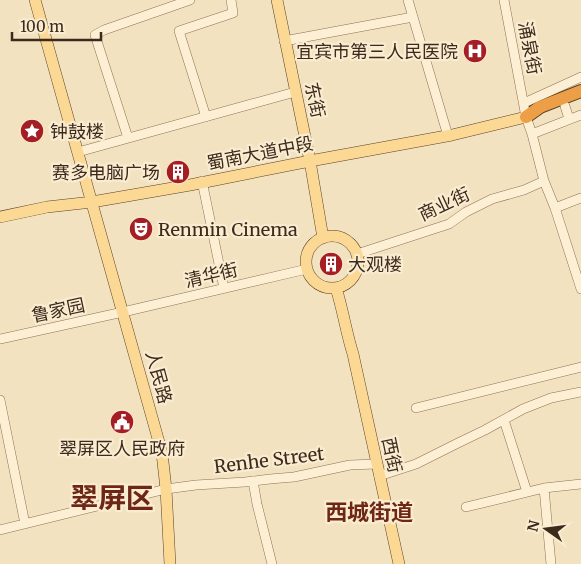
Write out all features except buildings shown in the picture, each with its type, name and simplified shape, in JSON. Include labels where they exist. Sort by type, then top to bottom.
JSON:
[{"type":"highway","points":[[526,117],[542,115],[565,106],[581,94]]},
{"type":"highway","points":[[526,117],[540,107],[581,94]]},
{"type":"main road","name":"人民路","points":[[35,0],[162,453],[170,564]]},
{"type":"main road","name":"东街","points":[[277,0],[310,161],[323,238]]},
{"type":"main road","name":"蜀南大道中段","points":[[0,217],[190,185],[202,181],[448,136],[526,117]]},
{"type":"main road","points":[[331,236],[340,238],[348,242],[357,254],[358,263],[354,276],[340,287],[323,287],[313,280],[307,269],[306,260],[309,251],[312,246],[323,238],[331,236]]},
{"type":"main road","name":"西街","points":[[340,287],[354,333],[353,354],[399,564]]},
{"type":"street","points":[[128,138],[95,35],[104,30],[190,0]]},
{"type":"street","points":[[206,117],[180,31],[233,13],[231,0]]},
{"type":"street","points":[[408,0],[448,136]]},
{"type":"street","name":"涌泉街","points":[[504,0],[526,117],[544,181],[555,208],[581,289]]},
{"type":"street","points":[[284,41],[414,17]]},
{"type":"street","points":[[524,102],[581,77]]},
{"type":"street","points":[[78,152],[295,92]]},
{"type":"street","points":[[565,106],[569,119]]},
{"type":"street","points":[[532,134],[581,115]]},
{"type":"street","points":[[202,181],[224,288]]},
{"type":"street","name":"商业街","points":[[357,254],[449,224],[466,212],[492,200],[524,190],[544,181]]},
{"type":"street","points":[[555,208],[581,198]]},
{"type":"street","name":"清华街","points":[[123,312],[307,269]]},
{"type":"street","name":"鲁家园","points":[[0,339],[123,312]]},
{"type":"street","points":[[416,408],[581,368]]},
{"type":"street","points":[[379,476],[416,464],[523,409],[552,398],[581,392]]},
{"type":"street","points":[[0,400],[25,524]]},
{"type":"street","points":[[504,420],[527,492]]},
{"type":"street","name":"Renhe Street","points":[[0,530],[166,489],[196,484],[294,477],[350,465],[376,464]]},
{"type":"street","points":[[253,481],[272,564]]},
{"type":"street","points":[[466,507],[544,488],[581,484]]},
{"type":"street","points":[[544,488],[551,564]]},
{"type":"place","name":"宜宾市第三人民医院","points":[[475,51]]},
{"type":"place","name":"钟鼓楼","points":[[32,131]]},
{"type":"place","name":"赛多电脑广场","points":[[178,172]]},
{"type":"place","name":"Renmin Cinema","points":[[141,229]]},
{"type":"place","name":"大观楼","points":[[331,264]]},
{"type":"place","name":"翠屏区人民政府","points":[[122,422]]},
{"type":"district","name":"翠屏区","points":[[112,498]]},
{"type":"district","name":"西城街道","points":[[369,512]]}]
